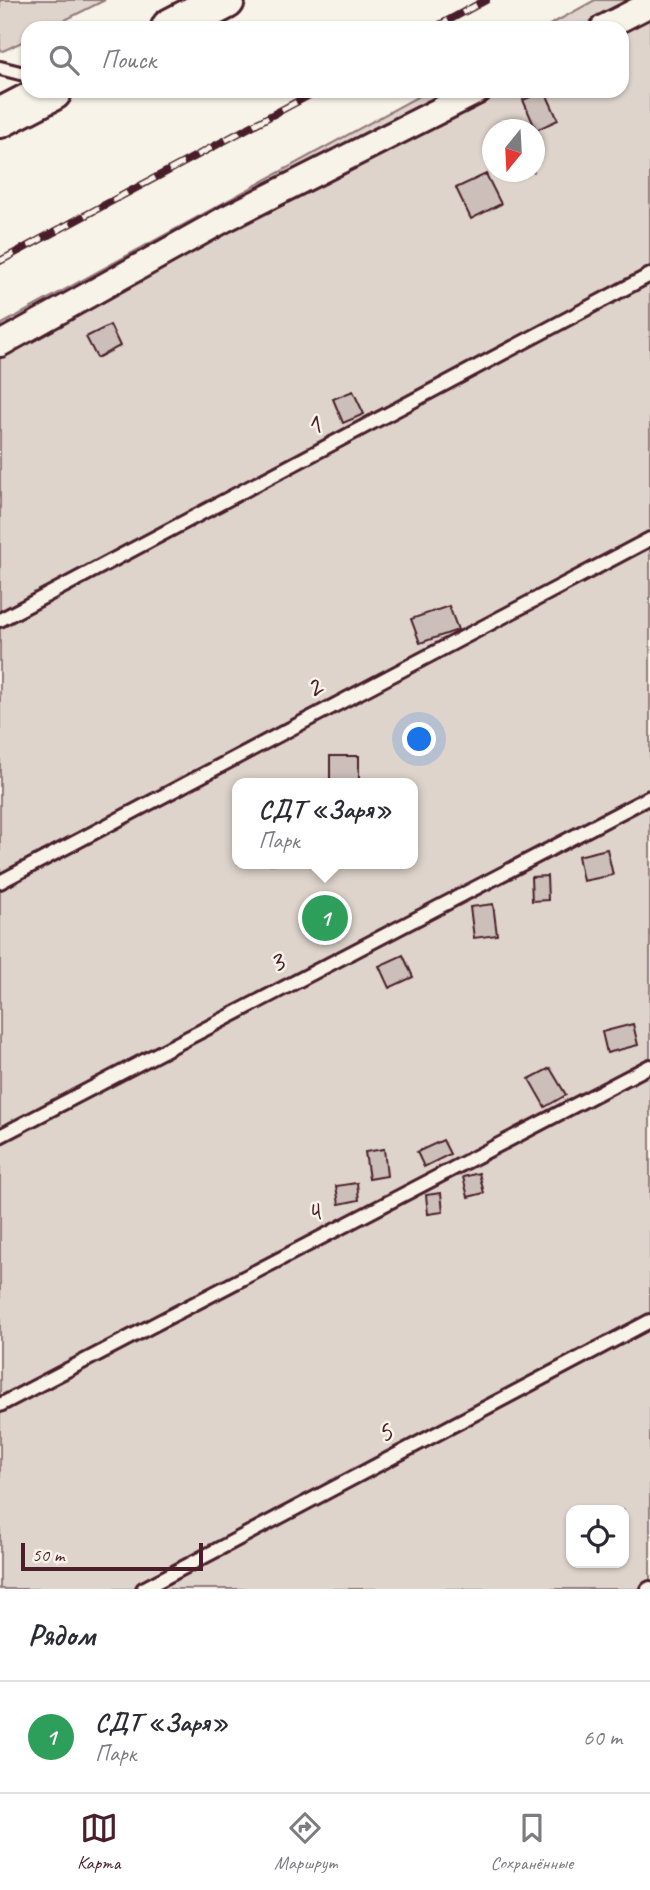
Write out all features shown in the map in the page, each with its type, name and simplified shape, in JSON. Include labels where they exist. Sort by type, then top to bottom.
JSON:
[{"type":"main road","points":[[185,21],[225,0]]},
{"type":"main road","points":[[0,118],[39,98]]},
{"type":"street","points":[[617,21],[650,4]]},
{"type":"street","points":[[0,344],[225,219],[464,98]]},
{"type":"lane","points":[[0,68],[21,73]]},
{"type":"lane","name":"1","points":[[0,620],[650,275]]},
{"type":"lane","name":"2","points":[[0,882],[650,539]]},
{"type":"lane","name":"3","points":[[0,1136],[650,797]]},
{"type":"lane","name":"4","points":[[0,1405],[650,1066]]},
{"type":"lane","name":"5","points":[[143,1589],[650,1321]]},
{"type":"shaded area","points":[[0,0],[105,0],[63,21],[21,21],[21,42],[0,50]]},
{"type":"shaded area","points":[[595,0],[650,0],[650,1589],[0,1589],[0,325],[415,98],[629,98],[629,21],[557,21]]},
{"type":"building","points":[[548,98],[558,120],[545,126],[545,119],[531,119],[523,100]]},
{"type":"building","points":[[482,176],[482,182],[490,182],[501,204],[471,219],[456,188]]},
{"type":"building","points":[[110,325],[120,346],[97,358],[86,337]]},
{"type":"building","points":[[353,391],[364,414],[343,423],[333,399]]},
{"type":"building","points":[[449,606],[458,630],[420,643],[411,619]]},
{"type":"building","points":[[330,756],[359,756],[359,778],[330,778]]},
{"type":"building","points":[[607,849],[613,875],[583,881],[578,856]]},
{"type":"building","points":[[547,876],[548,900],[532,901],[531,877]]},
{"type":"building","points":[[493,904],[497,935],[474,938],[470,907]]},
{"type":"building","points":[[403,955],[413,977],[389,988],[379,966]]},
{"type":"building","points":[[633,1024],[638,1045],[607,1053],[602,1032]]},
{"type":"building","points":[[550,1068],[566,1095],[545,1107],[529,1079]]},
{"type":"building","points":[[443,1140],[450,1154],[424,1167],[417,1152]]},
{"type":"building","points":[[384,1149],[387,1176],[369,1179],[365,1152]]},
{"type":"building","points":[[479,1173],[484,1193],[468,1197],[463,1177]]},
{"type":"building","points":[[357,1183],[359,1200],[339,1204],[336,1186]]},
{"type":"building","points":[[441,1193],[443,1212],[428,1214],[426,1195]]},
{"type":"railway","points":[[447,21],[486,0]]},
{"type":"railway","points":[[0,261],[304,98]]},
{"type":"place","name":"СДТ «Заря»","points":[[325,918]]}]
